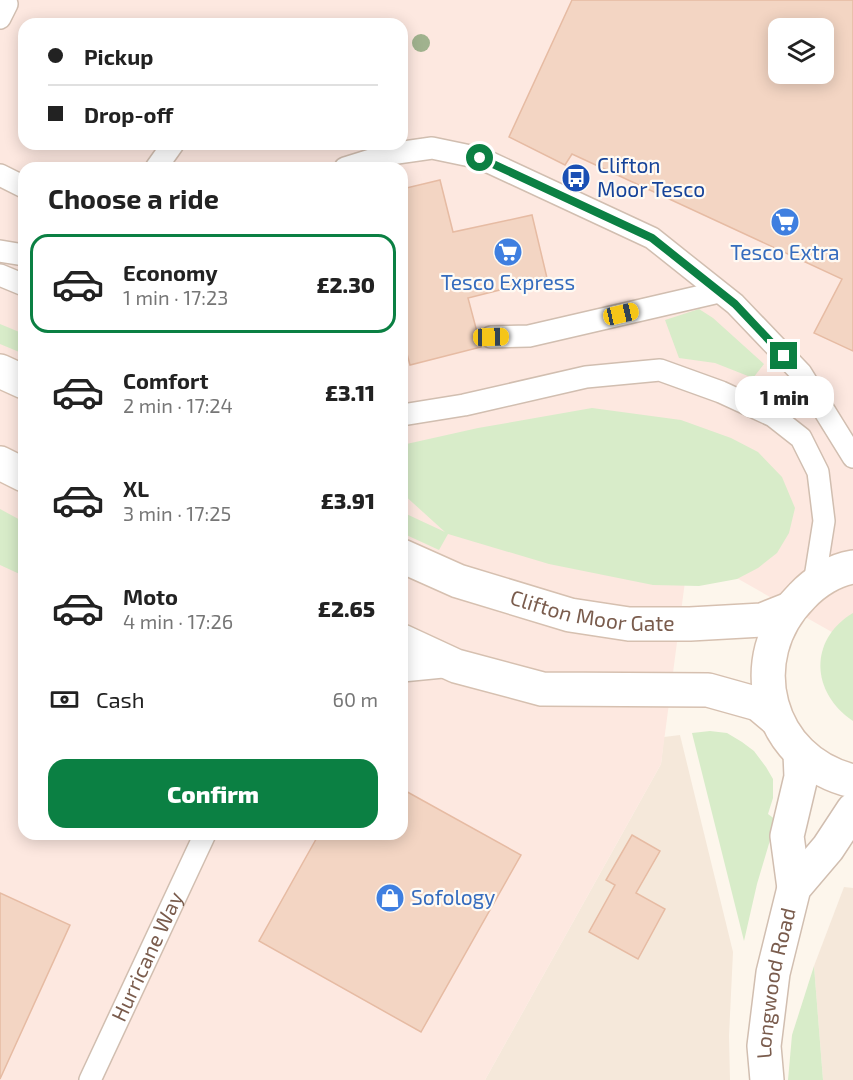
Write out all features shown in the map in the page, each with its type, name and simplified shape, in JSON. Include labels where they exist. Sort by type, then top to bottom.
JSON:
[{"type":"street","points":[[0,371],[18,379]]},
{"type":"street","points":[[0,463],[18,472]]},
{"type":"street","name":"Clifton Moor Gate","points":[[408,559],[458,581],[570,615],[629,624],[762,620],[787,610]]},
{"type":"street","points":[[777,720],[767,683],[771,645],[787,610],[814,584],[845,568],[853,567]]},
{"type":"street","points":[[408,644],[456,666],[542,689],[708,690],[758,704],[777,720],[800,753],[824,770],[853,781]]},
{"type":"street","name":"Longwood Road","points":[[767,1080],[764,1046],[773,973],[794,888],[787,836],[801,777],[800,753]]},
{"type":"street","name":"Longwood Road","points":[[794,888],[828,848],[853,810]]},
{"type":"lane","points":[[364,162],[390,154],[432,148],[480,158],[652,238],[735,304],[801,373],[853,457]]},
{"type":"lane","points":[[0,175],[18,184]]},
{"type":"lane","points":[[0,250],[18,254]]},
{"type":"lane","points":[[0,275],[18,282]]},
{"type":"lane","points":[[491,337],[529,336],[719,292]]},
{"type":"lane","points":[[408,414],[464,405],[586,376],[660,370],[721,392],[773,416],[801,438],[818,472],[824,521],[814,584]]},
{"type":"lane","points":[[408,670],[456,666]]},
{"type":"lane","name":"Hurricane Way","points":[[90,1080],[202,840]]},
{"type":"shaded area","points":[[0,0],[853,0],[853,644],[689,551],[661,764],[485,1080],[0,1080]]},
{"type":"shaded area","points":[[680,735],[733,952],[729,1036],[730,1080],[485,1080],[661,764],[664,737]]},
{"type":"shaded area","points":[[844,887],[853,888],[853,1080],[823,1080],[814,966]]},
{"type":"green space","points":[[699,309],[713,318],[764,364],[753,378],[715,363],[679,358],[665,320]]},
{"type":"green space","points":[[0,324],[18,332],[18,352],[0,344]]},
{"type":"green space","points":[[592,408],[681,420],[731,438],[758,452],[782,477],[795,508],[789,533],[777,553],[758,568],[737,579],[699,586],[653,585],[549,564],[448,534],[439,550],[408,536],[408,515],[445,532],[408,498],[408,444],[478,428]]},
{"type":"green space","points":[[0,509],[18,519],[18,573],[0,565]]},
{"type":"green space","points":[[853,613],[853,721],[829,696],[820,667],[822,652],[828,637],[838,624]]},
{"type":"green space","points":[[710,731],[727,733],[754,751],[773,779],[773,798],[768,814],[776,820],[757,884],[744,941],[692,733]]},
{"type":"green space","points":[[814,966],[823,1080],[788,1080],[792,1035]]},
{"type":"building","name":"Tesco Extra","points":[[572,0],[853,0],[853,351],[814,333],[842,279],[572,154],[565,165],[509,137]]},
{"type":"building","points":[[440,180],[453,232],[532,215],[547,278],[468,298],[481,347],[410,365],[408,358],[408,188]]},
{"type":"building","name":"Sofology","points":[[408,792],[521,855],[421,1032],[259,941],[316,840],[408,840]]},
{"type":"building","points":[[632,835],[660,851],[636,893],[665,909],[638,959],[589,932],[615,885],[606,880]]},
{"type":"building","points":[[0,893],[70,925],[0,1079]]},
{"type":"place","name":"Clifton Moor Tesco","points":[[576,178]]},
{"type":"place","name":"Tesco Extra","points":[[785,222]]},
{"type":"place","name":"Tesco Express","points":[[508,252]]},
{"type":"place","name":"Sofology","points":[[390,898]]},
{"type":"route","points":[[480,158],[652,238],[735,304],[784,356]]}]
